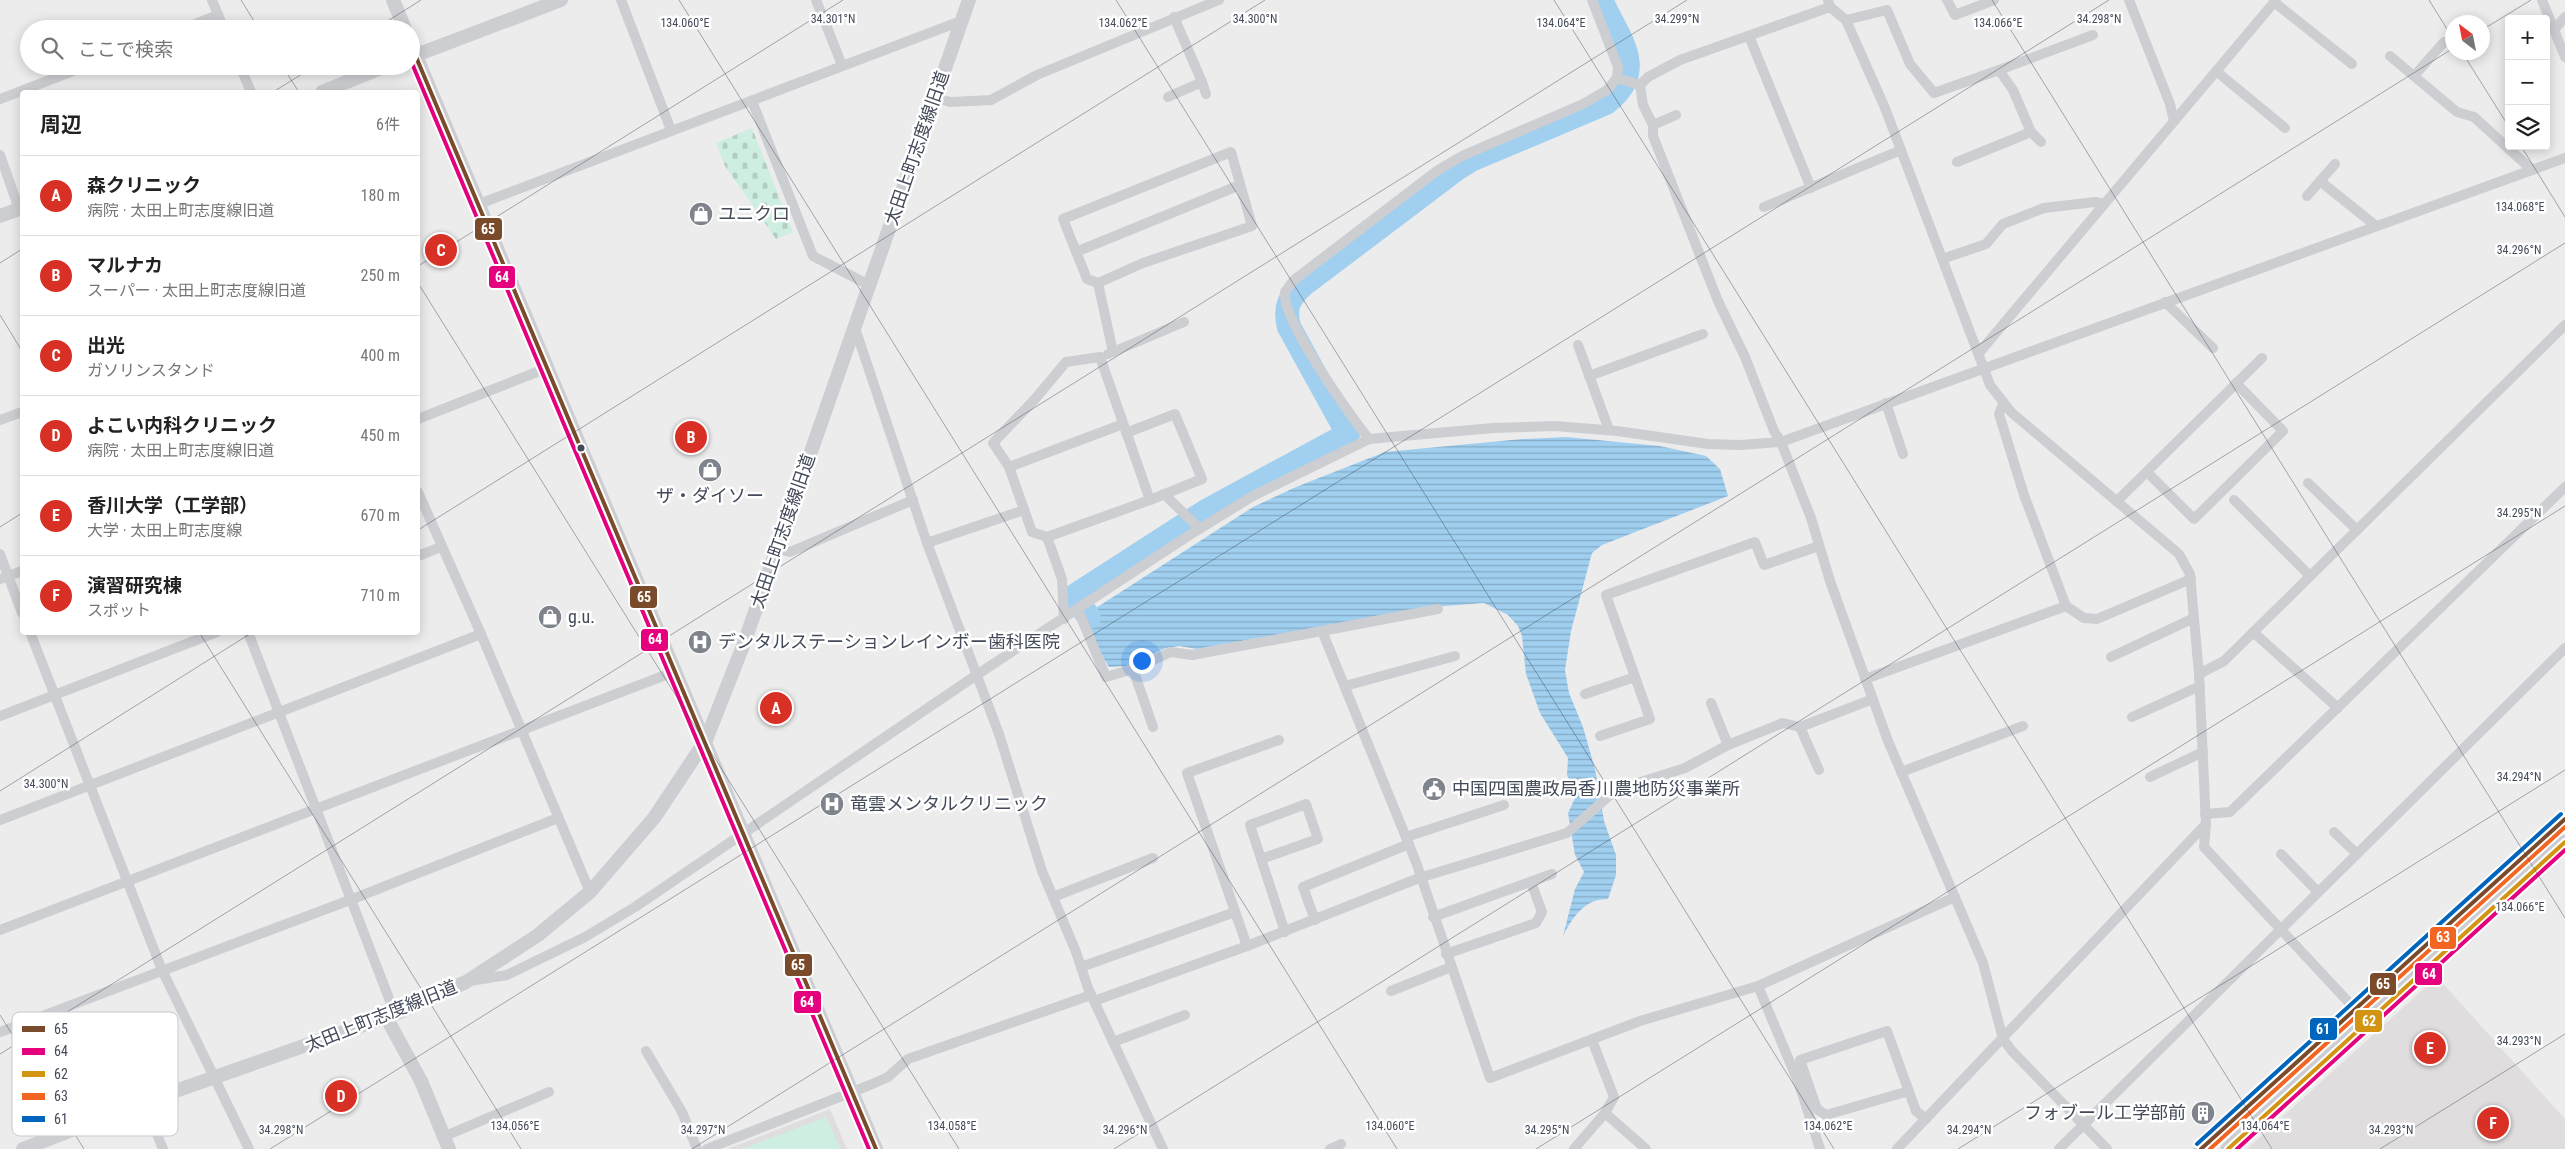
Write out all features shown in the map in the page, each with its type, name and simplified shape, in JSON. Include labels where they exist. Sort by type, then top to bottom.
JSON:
[{"type":"main road","points":[[2201,1149],[2565,819]]},
{"type":"main road","points":[[2228,1149],[2565,842]]},
{"type":"street","points":[[212,0],[220,20]]},
{"type":"street","points":[[393,0],[401,20]]},
{"type":"street","points":[[420,50],[560,0]]},
{"type":"street","points":[[620,0],[672,130]]},
{"type":"street","points":[[816,0],[842,65]]},
{"type":"street","name":"太田上町志度線旧道","points":[[178,1091],[391,1016],[466,982],[538,935],[590,892],[654,818],[706,740],[777,549],[854,324],[969,0]]},
{"type":"street","points":[[934,97],[950,102],[991,100],[1037,75],[1219,0]]},
{"type":"street","points":[[1369,440],[1339,400],[1291,316],[1286,305],[1285,292],[1294,280],[1438,170],[1462,156],[1583,104],[1607,90],[1617,78],[1618,67],[1592,0]]},
{"type":"street","points":[[1947,0],[1955,15],[1994,0]]},
{"type":"street","points":[[2129,0],[2170,104],[2174,121]]},
{"type":"street","points":[[2542,0],[2565,57]]},
{"type":"street","points":[[1979,353],[2275,1],[2352,64]]},
{"type":"street","points":[[1636,84],[1680,60],[1749,36],[1829,4],[1846,20],[1885,108],[1990,386],[2004,404],[2180,554],[2186,563],[2191,579],[2200,686],[2205,819],[2204,846],[2367,1022]]},
{"type":"street","points":[[1846,20],[1887,10],[1910,64],[1934,92],[2093,35]]},
{"type":"street","points":[[206,20],[218,15]]},
{"type":"street","points":[[2554,30],[2565,17]]},
{"type":"street","points":[[1174,18],[1206,94]]},
{"type":"street","points":[[478,204],[961,21]]},
{"type":"street","points":[[1749,36],[1811,188]]},
{"type":"street","points":[[2414,76],[2444,42]]},
{"type":"street","points":[[2390,56],[2457,112],[2474,117],[2532,170]]},
{"type":"street","points":[[420,68],[706,740],[742,834],[876,1149]]},
{"type":"street","points":[[1999,70],[2013,90],[2031,132],[2041,142]]},
{"type":"street","points":[[2216,71],[2285,128]]},
{"type":"street","points":[[23,90],[63,75]]},
{"type":"street","points":[[244,75],[250,90]]},
{"type":"street","points":[[327,90],[364,75]]},
{"type":"street","points":[[1617,78],[1636,84]]},
{"type":"street","points":[[1168,97],[1202,82]]},
{"type":"street","points":[[1636,84],[1643,105],[1653,125],[1653,136],[1718,301],[1745,357],[1774,431],[1781,442],[1865,679],[1901,772],[1983,963],[2003,1039],[2012,1051],[2107,1149]]},
{"type":"street","points":[[0,99],[20,91]]},
{"type":"street","points":[[752,101],[813,256],[869,285]]},
{"type":"street","points":[[1653,125],[1676,115]]},
{"type":"street","points":[[1958,162],[2031,132]]},
{"type":"street","points":[[1764,207],[1901,150]]},
{"type":"street","points":[[1231,152],[1252,226],[1143,263],[1098,284],[1087,279],[1076,252],[1063,219],[1231,152]]},
{"type":"street","points":[[0,155],[20,205]]},
{"type":"street","points":[[466,982],[507,975],[585,937],[635,907],[975,676],[1081,608],[1197,526],[1253,496],[1369,440],[1391,436],[1556,426],[1609,430],[1708,444],[1740,445],[1781,442],[2565,158]]},
{"type":"street","points":[[2306,196],[2335,164]]},
{"type":"street","points":[[2320,181],[2376,226]]},
{"type":"street","points":[[1076,252],[1240,185]]},
{"type":"street","points":[[1942,259],[1986,244],[2002,224],[2035,211],[2095,202],[2104,204]]},
{"type":"street","points":[[0,216],[20,208]]},
{"type":"street","points":[[1098,284],[1113,352]]},
{"type":"street","points":[[2165,302],[2213,348]]},
{"type":"street","points":[[1009,467],[1125,428],[1175,414],[1202,480],[1047,537],[1032,532],[1009,467],[993,443],[1035,399],[1066,362],[1100,357],[1184,322]]},
{"type":"street","points":[[854,324],[927,543],[975,676],[999,734],[1027,830],[1092,998],[1164,1149]]},
{"type":"street","points":[[2199,674],[2224,661],[2565,326]]},
{"type":"street","points":[[1589,376],[1703,334]]},
{"type":"street","points":[[1578,345],[1609,430]]},
{"type":"street","points":[[1100,357],[1150,500]]},
{"type":"street","points":[[2117,501],[2262,358]]},
{"type":"street","points":[[420,418],[547,368]]},
{"type":"street","points":[[2147,472],[2194,519],[2283,431],[2236,383]]},
{"type":"street","points":[[1886,403],[1903,454]]},
{"type":"street","points":[[2004,404],[2000,414],[2024,495],[2066,606],[2084,618],[2097,619],[2191,579]]},
{"type":"street","points":[[0,420],[20,413]]},
{"type":"street","points":[[2308,483],[2357,530]]},
{"type":"street","points":[[1897,1149],[2003,1039],[2205,819],[2230,812],[2565,487]]},
{"type":"street","points":[[1164,494],[1197,526]]},
{"type":"street","points":[[420,497],[523,731],[590,892]]},
{"type":"street","points":[[777,549],[790,552],[913,500]]},
{"type":"street","points":[[2234,500],[2310,576]]},
{"type":"street","points":[[927,543],[1024,510]]},
{"type":"street","points":[[1047,537],[1062,579],[1064,619]]},
{"type":"street","points":[[1600,736],[1650,719],[1606,594],[1755,542],[1764,565],[1819,546]]},
{"type":"street","points":[[420,555],[441,548]]},
{"type":"street","points":[[0,554],[4,578],[20,609]]},
{"type":"street","points":[[4,578],[20,572]]},
{"type":"street","points":[[1865,679],[2066,606]]},
{"type":"street","points":[[1081,608],[1106,677],[1133,669],[1171,652],[1192,656],[1438,609]]},
{"type":"street","points":[[2111,657],[2194,618]]},
{"type":"street","points":[[1322,631],[1407,840],[1490,1078],[1640,1021],[1758,986],[1955,897]]},
{"type":"street","points":[[2253,632],[2338,708]]},
{"type":"street","points":[[0,820],[481,634]]},
{"type":"street","points":[[31,635],[162,970],[249,1149]]},
{"type":"street","points":[[0,716],[209,635]]},
{"type":"street","points":[[249,635],[350,900],[391,1016],[421,1081],[446,1143],[549,1092]]},
{"type":"street","points":[[2059,1149],[2565,648]]},
{"type":"street","points":[[1345,686],[1455,656]]},
{"type":"street","points":[[1133,669],[1153,727]]},
{"type":"street","points":[[0,930],[676,671]]},
{"type":"street","points":[[1584,694],[1635,677]]},
{"type":"street","points":[[2132,717],[2200,686]]},
{"type":"street","points":[[707,1149],[852,1093],[888,1077],[908,1059],[1247,946],[1419,878],[1567,833],[1609,796],[1628,786],[1685,768],[1728,745],[1783,723],[1800,727],[1873,699]]},
{"type":"street","points":[[1711,703],[1728,745]]},
{"type":"street","points":[[1901,772],[2023,726]]},
{"type":"street","points":[[1800,727],[1819,770]]},
{"type":"street","points":[[1247,946],[1187,773],[1279,740]]},
{"type":"street","points":[[2150,777],[2203,752]]},
{"type":"street","points":[[1261,860],[1318,839],[1306,804],[1250,825],[1261,860],[1285,932]]},
{"type":"street","points":[[1315,920],[1302,888],[1407,840],[1504,805]]},
{"type":"street","points":[[52,1012],[350,900],[558,818]]},
{"type":"street","points":[[2334,832],[2357,854]]},
{"type":"street","points":[[2281,854],[2318,892]]},
{"type":"street","points":[[1053,897],[1153,858]]},
{"type":"street","points":[[1433,917],[1552,874]]},
{"type":"street","points":[[1446,954],[1536,923],[1542,912],[1531,882]]},
{"type":"street","points":[[1081,967],[1235,912]]},
{"type":"street","points":[[1391,991],[1450,967]]},
{"type":"street","points":[[1758,986],[1799,1084],[1820,1149]]},
{"type":"street","points":[[1113,1042],[1185,1015]]},
{"type":"street","points":[[0,1032],[12,1027]]},
{"type":"street","points":[[1908,1091],[1826,1115],[1817,1109],[1800,1060],[1887,1031],[1916,1111],[1926,1119]]},
{"type":"street","points":[[1574,1149],[1605,1113],[1614,1097],[1592,1040]]},
{"type":"street","points":[[646,1050],[682,1112],[697,1149]]},
{"type":"street","points":[[1605,1113],[1638,1147]]},
{"type":"street","name":"太田上町志度線旧道","points":[[23,1149],[56,1136]]},
{"type":"street","points":[[158,1136],[163,1149]]},
{"type":"street","points":[[1330,1149],[1341,1144]]},
{"type":"shaded area","points":[[2437,977],[2565,1119],[2565,1149],[2247,1149]]},
{"type":"shaded area","points":[[830,1109],[847,1149],[727,1149]]},
{"type":"green space","points":[[752,128],[793,232],[776,239],[725,166],[716,143]]},
{"type":"green space","points":[[826,1117],[841,1149],[742,1149]]},
{"type":"water","points":[[1566,437],[1660,446],[1706,456],[1720,469],[1728,496],[1602,545],[1592,553],[1571,631],[1565,670],[1569,693],[1583,727],[1595,769],[1604,821],[1616,855],[1616,875],[1608,899],[1592,902],[1580,910],[1563,936],[1575,889],[1584,872],[1575,855],[1568,813],[1576,796],[1567,775],[1568,758],[1540,713],[1526,674],[1522,636],[1518,626],[1508,615],[1484,603],[1431,607],[1197,649],[1179,646],[1166,648],[1126,666],[1109,667],[1097,647],[1085,615],[1253,507],[1296,487],[1385,452],[1522,439]]},
{"type":"waterway","points":[[1089,617],[1074,596],[1206,511],[1348,434],[1289,327],[1287,314],[1291,299],[1303,285],[1458,168],[1471,160],[1606,103],[1619,91],[1626,78],[1628,66],[1626,53],[1601,0]]},
{"type":"transit line","name":"65","points":[[420,66],[876,1149]]},
{"type":"transit line","name":"64","points":[[417,75],[869,1149]]},
{"type":"transit line","name":"61","points":[[2197,1144],[2561,814]]},
{"type":"transit line","name":"65","points":[[2201,1149],[2565,819]]},
{"type":"transit line","name":"63","points":[[2210,1149],[2565,827]]},
{"type":"transit line","name":"62","points":[[2228,1149],[2565,842]]},
{"type":"transit line","name":"64","points":[[2237,1149],[2565,850]]},
{"type":"place","name":"ユニクロ","points":[[701,214]]},
{"type":"place","name":"出光","points":[[441,250]]},
{"type":"place","name":"マルナカ","points":[[691,437]]},
{"type":"place","name":"ザ・ダイソー","points":[[710,470]]},
{"type":"place","name":"g.u.","points":[[550,617]]},
{"type":"place","name":"デンタルステーションレインボー歯科医院","points":[[700,642]]},
{"type":"place","name":"森クリニック","points":[[776,708]]},
{"type":"place","name":"中国四国農政局香川農地防災事業所","points":[[1434,789]]},
{"type":"place","name":"竜雲メンタルクリニック","points":[[832,804]]},
{"type":"place","name":"香川大学（工学部）","points":[[2430,1048]]},
{"type":"place","name":"よこい内科クリニック","points":[[341,1096]]},
{"type":"place","name":"フォブール工学部前","points":[[2203,1113]]},
{"type":"place","name":"演習研究棟","points":[[2493,1123]]}]
